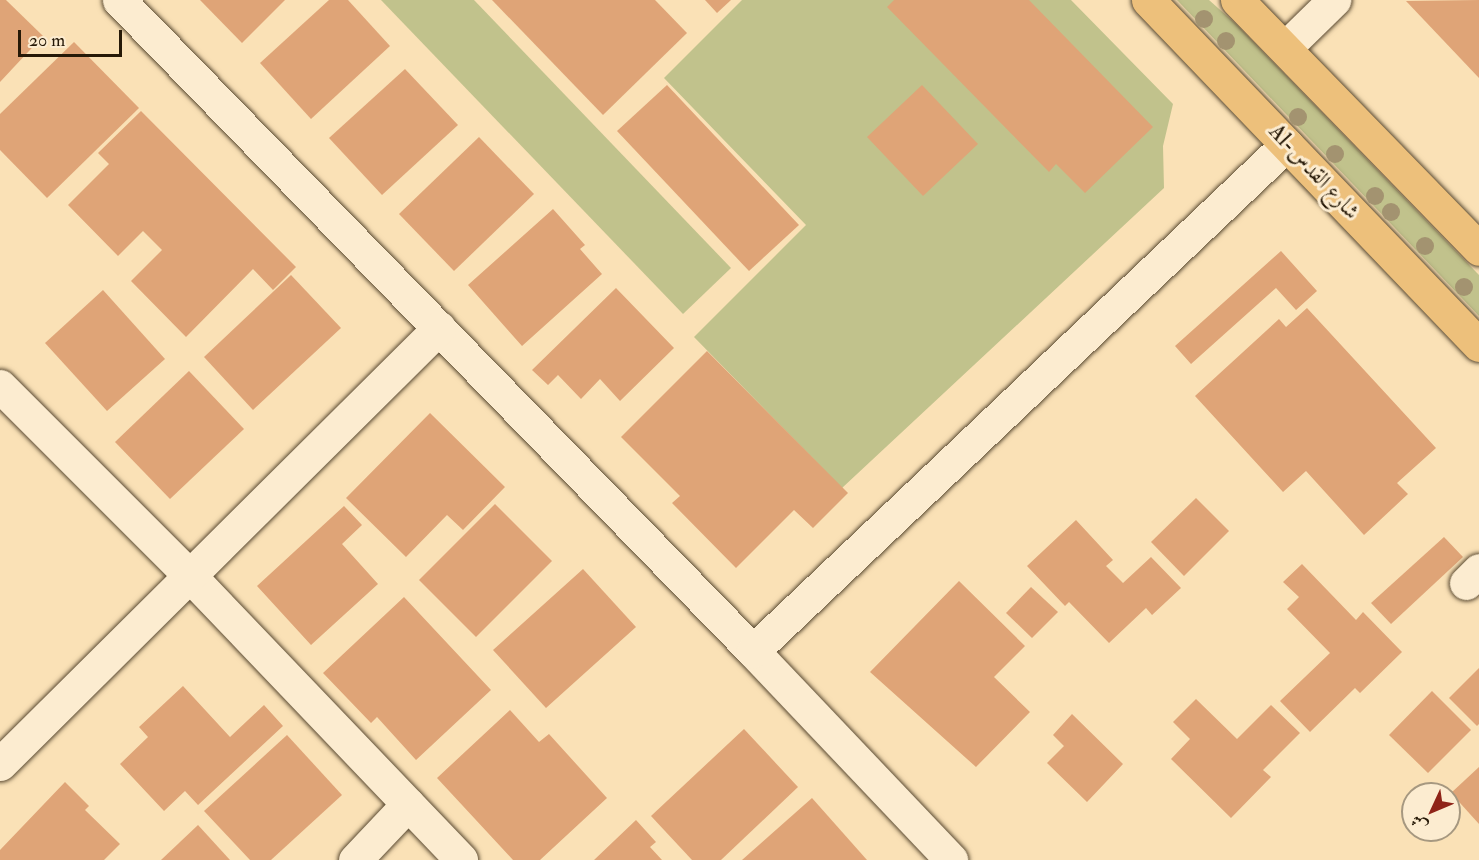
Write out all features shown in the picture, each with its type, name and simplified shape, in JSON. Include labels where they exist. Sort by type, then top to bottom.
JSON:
[{"type":"main road","name":"Al-شارع القدس","points":[[1148,0],[1479,345]]},
{"type":"main road","points":[[1237,0],[1479,249]]},
{"type":"street","points":[[118,0],[753,651],[951,860]]},
{"type":"street","points":[[1285,48],[1334,0]]},
{"type":"street","points":[[753,651],[1287,144]]},
{"type":"street","points":[[0,765],[192,577],[439,328]]},
{"type":"street","points":[[0,386],[192,577],[460,860]]},
{"type":"street","points":[[355,860],[408,804]]},
{"type":"green space","points":[[381,0],[474,0],[731,268],[683,314]]},
{"type":"green space","points":[[742,0],[1071,0],[1173,104],[1163,146],[1164,188],[842,488],[694,337],[806,225],[664,78]]},
{"type":"green space","points":[[1177,0],[1209,0],[1236,24],[1479,275],[1479,316]]},
{"type":"building","points":[[0,0],[6,0],[43,36],[0,82]]},
{"type":"building","points":[[200,0],[285,0],[242,43]]},
{"type":"building","points":[[329,0],[348,0],[390,46],[311,119],[260,63]]},
{"type":"building","points":[[492,0],[655,0],[687,33],[603,115]]},
{"type":"building","points":[[705,0],[731,0],[717,13]]},
{"type":"building","points":[[894,0],[1029,0],[1153,127],[1085,193],[1056,164],[1049,172],[887,7]]},
{"type":"building","points":[[1479,0],[1479,78],[1406,1]]},
{"type":"building","points":[[74,42],[139,108],[47,198],[0,150],[0,114]]},
{"type":"building","points":[[405,69],[458,125],[382,195],[329,138]]},
{"type":"building","points":[[667,85],[799,225],[749,271],[617,131]]},
{"type":"building","points":[[922,85],[978,144],[923,196],[867,137]]},
{"type":"building","points":[[141,111],[296,267],[273,290],[253,269],[186,337],[131,281],[162,250],[143,231],[118,256],[68,205],[109,164],[98,153]]},
{"type":"building","points":[[479,137],[534,194],[454,271],[399,214]]},
{"type":"building","points":[[553,209],[585,245],[580,249],[602,274],[522,346],[468,285]]},
{"type":"building","points":[[1281,251],[1317,291],[1296,310],[1276,288],[1191,364],[1175,346]]},
{"type":"building","points":[[291,275],[341,328],[253,410],[204,357]]},
{"type":"building","points":[[616,288],[674,348],[620,401],[600,379],[581,399],[558,375],[548,385],[532,370]]},
{"type":"building","points":[[103,290],[165,359],[107,411],[45,343]]},
{"type":"building","points":[[1307,308],[1436,448],[1397,483],[1408,494],[1364,535],[1306,471],[1283,492],[1195,396],[1279,319],[1286,327]]},
{"type":"building","points":[[707,351],[848,493],[813,528],[794,510],[736,568],[672,503],[680,496],[621,437]]},
{"type":"building","points":[[189,371],[244,429],[170,499],[115,442]]},
{"type":"building","points":[[430,413],[505,487],[463,530],[447,515],[406,557],[346,498]]},
{"type":"building","points":[[1196,498],[1229,531],[1184,576],[1151,542]]},
{"type":"building","points":[[495,504],[552,561],[476,637],[419,580]]},
{"type":"building","points":[[344,506],[362,525],[342,544],[378,584],[311,645],[257,586]]},
{"type":"building","points":[[1076,520],[1113,560],[1106,566],[1123,583],[1151,557],[1181,588],[1152,615],[1146,608],[1109,643],[1069,602],[1065,606],[1027,566]]},
{"type":"building","points":[[1444,537],[1463,557],[1391,624],[1371,603]]},
{"type":"building","points":[[1302,564],[1356,620],[1363,612],[1402,652],[1360,693],[1355,688],[1310,732],[1280,701],[1330,653],[1287,609],[1299,597],[1283,582]]},
{"type":"building","points":[[583,569],[636,627],[546,708],[493,650]]},
{"type":"building","points":[[959,581],[1025,646],[994,677],[1030,712],[976,767],[870,672]]},
{"type":"building","points":[[1031,587],[1058,612],[1032,638],[1006,613]]},
{"type":"building","points":[[404,597],[491,690],[416,760],[377,717],[371,723],[323,673]]},
{"type":"building","points":[[1479,668],[1479,724],[1477,726],[1449,698]]},
{"type":"building","points":[[183,686],[230,737],[264,705],[283,726],[198,805],[185,791],[164,811],[120,764],[148,737],[139,727]]},
{"type":"building","points":[[1432,691],[1471,730],[1428,773],[1389,735]]},
{"type":"building","points":[[1196,699],[1237,739],[1271,705],[1300,733],[1263,770],[1271,777],[1231,818],[1171,759],[1190,739],[1173,722]]},
{"type":"building","points":[[510,710],[539,742],[549,734],[607,798],[540,860],[513,860],[437,778]]},
{"type":"building","points":[[1072,714],[1123,764],[1087,802],[1047,763],[1064,746],[1053,735]]},
{"type":"building","points":[[744,729],[798,787],[721,860],[692,860],[651,816]]},
{"type":"building","points":[[287,735],[342,795],[271,860],[250,860],[204,811]]},
{"type":"building","points":[[1479,767],[1479,824],[1461,804],[1461,784]]},
{"type":"building","points":[[65,782],[89,806],[85,810],[120,844],[104,860],[0,860],[0,850]]},
{"type":"building","points":[[812,798],[867,860],[742,860]]},
{"type":"building","points":[[636,820],[656,842],[650,847],[662,860],[594,860]]},
{"type":"building","points":[[198,825],[230,860],[161,860]]}]
